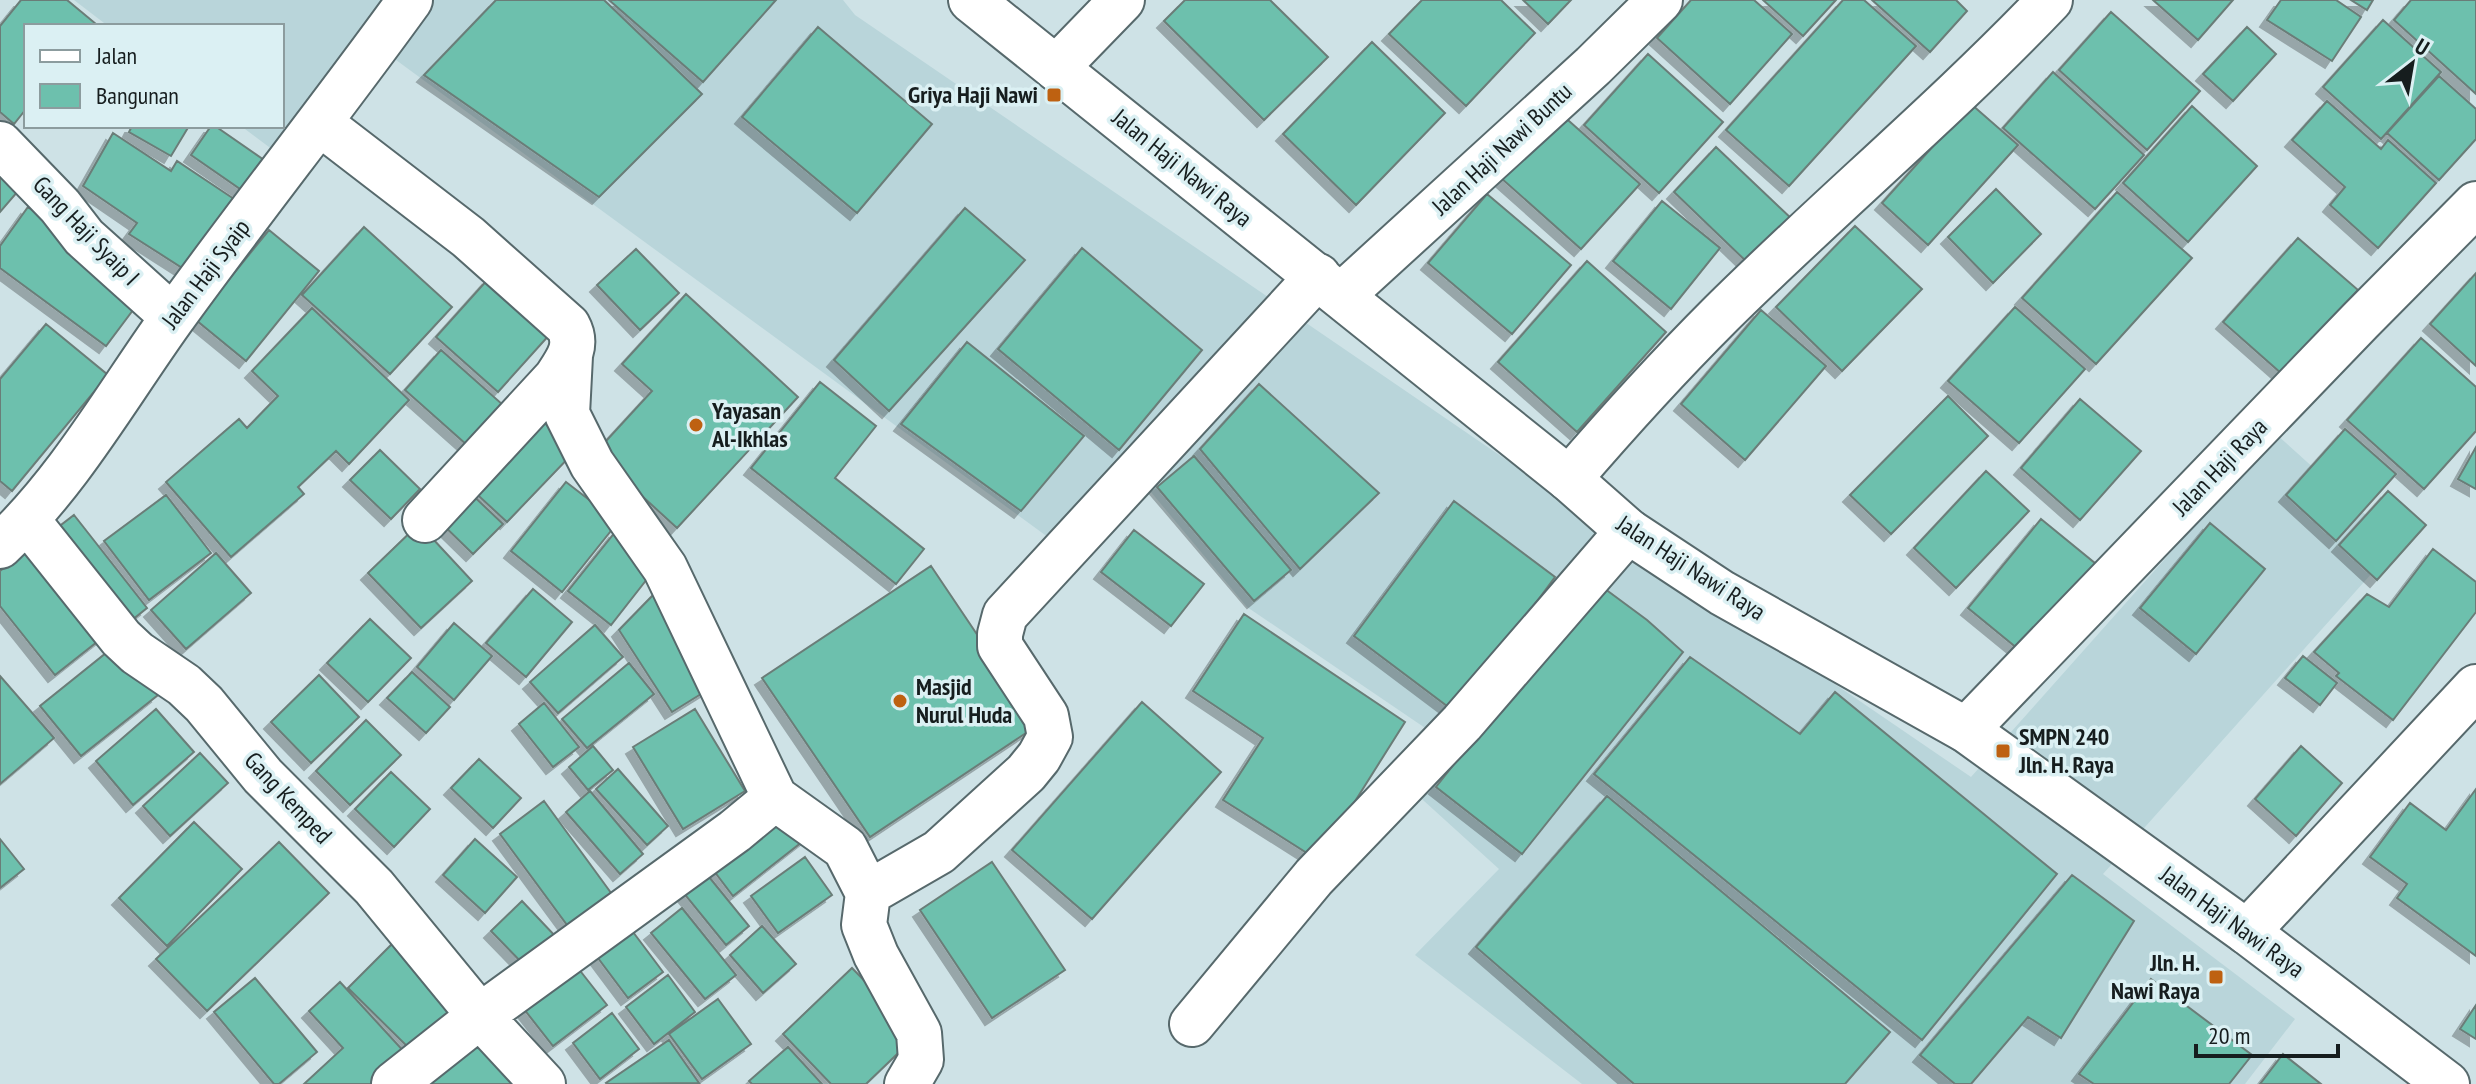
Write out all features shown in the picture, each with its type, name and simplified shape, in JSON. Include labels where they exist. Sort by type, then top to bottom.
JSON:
[{"type":"street","name":"Jalan Haji Syaip","points":[[14,533],[64,476],[173,317],[321,124],[410,0]]},
{"type":"street","name":"Jalan Haji Nawi Raya","points":[[971,0],[1569,479],[1628,531],[1722,593],[1966,730],[2247,932],[2447,1084]]},
{"type":"street","points":[[1056,68],[1122,0]]},
{"type":"street","name":"Jalan Haji Nawi Buntu","points":[[868,893],[939,852],[1039,757],[1050,737],[1046,716],[1000,646],[1005,615],[1330,286],[1593,66],[1660,0]]},
{"type":"street","points":[[1569,479],[1722,313],[2050,0]]},
{"type":"street","points":[[321,124],[468,237],[568,326],[573,335],[567,414],[592,464],[665,568],[775,798],[845,848],[868,893],[864,925],[876,955],[919,1033],[921,1060],[907,1084]]},
{"type":"street","name":"Gang Haji Syaip I","points":[[0,144],[60,206],[84,237],[173,317]]},
{"type":"street","name":"Jalan Haji Raya","points":[[1966,730],[2476,204]]},
{"type":"street","points":[[425,520],[541,396],[571,354]]},
{"type":"street","points":[[1192,1024],[1314,877],[1462,723],[1628,531]]},
{"type":"street","name":"Gang Kemped","points":[[14,533],[137,653],[184,685],[204,704],[263,776],[374,887],[480,1016],[543,1084]]},
{"type":"street","points":[[2247,932],[2476,687]]},
{"type":"street","points":[[394,1084],[480,1016],[735,831],[775,798]]},
{"type":"shaded area","points":[[74,0],[843,0],[855,15],[1971,777],[2276,434],[2398,544],[2103,874],[2295,1019],[2245,1084],[1582,1084],[1415,955],[1499,869],[1402,781],[1434,734],[1247,607],[1125,461],[1056,543],[366,38],[285,159],[244,128],[284,128],[284,24],[105,24]]},
{"type":"building","points":[[21,0],[67,0],[96,24],[24,24],[24,112],[14,124],[0,112],[0,26]]},
{"type":"building","points":[[496,0],[604,0],[702,94],[599,197],[424,75]]},
{"type":"building","points":[[609,0],[776,0],[703,82]]},
{"type":"building","points":[[1185,0],[1270,0],[1328,57],[1264,120],[1164,21]]},
{"type":"building","points":[[1422,0],[1501,0],[1535,33],[1466,106],[1389,34]]},
{"type":"building","points":[[1523,0],[1571,0],[1548,24]]},
{"type":"building","points":[[1691,0],[1754,0],[1792,34],[1730,104],[1657,38]]},
{"type":"building","points":[[1763,0],[1836,0],[1803,36]]},
{"type":"building","points":[[1843,0],[1864,0],[1916,46],[1789,186],[1726,130]]},
{"type":"building","points":[[1872,0],[1956,0],[1967,11],[1930,52]]},
{"type":"building","points":[[2153,0],[2233,0],[2198,40]]},
{"type":"building","points":[[2281,0],[2336,0],[2361,17],[2332,61],[2267,20]]},
{"type":"building","points":[[2351,0],[2373,0],[2367,10]]},
{"type":"building","points":[[2411,0],[2476,0],[2476,94],[2394,20]]},
{"type":"building","points":[[2111,12],[2200,91],[2147,150],[2059,70]]},
{"type":"building","points":[[2383,20],[2441,72],[2381,139],[2323,87]]},
{"type":"building","points":[[818,27],[932,124],[857,213],[742,117]]},
{"type":"building","points":[[2247,27],[2276,54],[2233,101],[2203,74]]},
{"type":"building","points":[[1372,42],[1445,113],[1356,205],[1283,134]]},
{"type":"building","points":[[1648,54],[1723,122],[1659,193],[1584,125]]},
{"type":"building","points":[[2053,72],[2144,155],[2095,209],[2003,128]]},
{"type":"building","points":[[2439,76],[2476,109],[2476,139],[2439,180],[2387,133]]},
{"type":"building","points":[[2327,101],[2381,149],[2388,140],[2436,183],[2378,248],[2330,205],[2345,187],[2292,140]]},
{"type":"building","points":[[1971,104],[2018,145],[1928,245],[1882,203]]},
{"type":"building","points":[[1551,105],[1640,184],[1581,249],[1492,170]]},
{"type":"building","points":[[2192,106],[2257,166],[2188,242],[2123,183]]},
{"type":"building","points":[[131,128],[188,128],[171,156],[129,132]]},
{"type":"building","points":[[210,128],[218,128],[264,160],[243,191],[191,155]]},
{"type":"building","points":[[113,133],[171,171],[177,161],[234,199],[187,271],[129,234],[137,223],[83,186]]},
{"type":"building","points":[[1716,147],[1793,220],[1750,265],[1674,192]]},
{"type":"building","points":[[0,149],[31,176],[0,212]]},
{"type":"building","points":[[1996,189],[2041,234],[1993,283],[1948,237]]},
{"type":"building","points":[[2117,192],[2192,258],[2096,364],[2022,298]]},
{"type":"building","points":[[1487,194],[1571,265],[1512,334],[1428,263]]},
{"type":"building","points":[[1662,201],[1720,248],[1671,309],[1613,261]]},
{"type":"building","points":[[28,207],[145,294],[106,346],[0,268],[0,246]]},
{"type":"building","points":[[965,208],[1025,260],[889,411],[834,360]]},
{"type":"building","points":[[1855,226],[1922,289],[1842,371],[1776,307]]},
{"type":"building","points":[[364,227],[452,307],[390,374],[302,295]]},
{"type":"building","points":[[269,230],[319,271],[246,361],[196,320]]},
{"type":"building","points":[[2298,238],[2358,290],[2282,374],[2223,322]]},
{"type":"building","points":[[1082,248],[1202,350],[1119,450],[998,349]]},
{"type":"building","points":[[636,249],[679,293],[640,330],[597,285]]},
{"type":"building","points":[[1587,261],[1666,332],[1577,432],[1498,362]]},
{"type":"building","points":[[2476,273],[2476,366],[2430,324]]},
{"type":"building","points":[[489,278],[551,333],[498,392],[436,337]]},
{"type":"building","name":"Yayasan Al-Ikhlas","points":[[686,294],[798,397],[677,528],[595,453],[652,391],[622,364]]},
{"type":"building","points":[[2015,307],[2085,369],[2019,443],[1948,381]]},
{"type":"building","points":[[312,308],[409,400],[349,464],[336,451],[298,487],[304,494],[231,557],[166,482],[239,419],[247,428],[278,396],[252,371]]},
{"type":"building","points":[[1761,310],[1826,366],[1745,460],[1681,404]]},
{"type":"building","points":[[46,324],[108,375],[12,491],[0,481],[0,379]]},
{"type":"building","points":[[2421,338],[2476,387],[2476,431],[2424,489],[2347,420]]},
{"type":"building","points":[[967,342],[1084,436],[1021,511],[901,424]]},
{"type":"building","points":[[441,350],[503,405],[467,445],[405,390]]},
{"type":"building","points":[[820,382],[876,426],[835,478],[924,549],[896,584],[751,468]]},
{"type":"building","points":[[1259,384],[1379,493],[1300,569],[1200,449]]},
{"type":"building","points":[[1948,396],[1988,436],[1891,534],[1850,495]]},
{"type":"building","points":[[2080,399],[2141,451],[2080,520],[2021,468]]},
{"type":"building","points":[[536,415],[575,451],[507,522],[468,486]]},
{"type":"building","points":[[2345,429],[2396,474],[2336,541],[2286,495]]},
{"type":"building","points":[[2476,447],[2476,489],[2458,479]]},
{"type":"building","points":[[380,450],[420,489],[391,519],[350,480]]},
{"type":"building","points":[[1194,456],[1291,570],[1254,601],[1157,487]]},
{"type":"building","points":[[1986,471],[2029,511],[1956,588],[1914,548]]},
{"type":"building","points":[[566,482],[618,522],[562,592],[511,551]]},
{"type":"building","points":[[464,487],[503,524],[473,554],[435,517]]},
{"type":"building","points":[[2388,491],[2426,525],[2377,580],[2339,545]]},
{"type":"building","points":[[166,495],[211,553],[149,600],[104,541]]},
{"type":"building","points":[[1454,501],[1555,577],[1455,712],[1354,636]]},
{"type":"building","points":[[74,515],[147,608],[122,628],[48,535]]},
{"type":"building","points":[[2041,519],[2096,564],[2023,653],[1968,608]]},
{"type":"building","points":[[2210,523],[2265,569],[2196,654],[2140,608]]},
{"type":"building","points":[[419,524],[472,581],[421,628],[368,573]]},
{"type":"building","points":[[1134,530],[1204,584],[1171,626],[1101,572]]},
{"type":"building","points":[[616,531],[658,565],[611,625],[568,591]]},
{"type":"building","points":[[35,544],[107,634],[55,675],[0,606],[0,571]]},
{"type":"building","points":[[2433,549],[2476,582],[2476,612],[2393,720],[2336,676],[2339,673],[2314,652],[2367,594],[2389,607]]},
{"type":"building","points":[[216,553],[251,593],[186,649],[151,610]]},
{"type":"building","name":"Masjid Nurul Huda","points":[[931,566],[1038,725],[870,837],[762,678]]},
{"type":"building","points":[[1597,583],[1647,620],[1683,652],[1522,854],[1436,787]]},
{"type":"building","points":[[533,589],[572,622],[526,677],[486,643]]},
{"type":"building","points":[[657,591],[709,689],[672,712],[619,630]]},
{"type":"building","points":[[1244,614],[1405,722],[1318,860],[1223,800],[1263,738],[1193,691]]},
{"type":"building","points":[[370,619],[411,658],[368,702],[327,663]]},
{"type":"building","points":[[454,623],[492,656],[454,700],[417,667]]},
{"type":"building","points":[[595,625],[623,657],[558,713],[530,682]]},
{"type":"building","points":[[116,645],[158,695],[81,756],[40,706]]},
{"type":"building","points":[[2303,656],[2337,683],[2320,705],[2285,678]]},
{"type":"building","points":[[1690,657],[1800,734],[1835,692],[2057,874],[1922,1040],[1594,774]]},
{"type":"building","points":[[629,663],[654,694],[587,748],[562,719]]},
{"type":"building","points":[[412,672],[450,707],[426,733],[387,698]]},
{"type":"building","points":[[319,675],[359,717],[311,763],[271,722]]},
{"type":"building","points":[[0,676],[54,738],[0,784]]},
{"type":"building","points":[[1142,702],[1221,772],[1092,919],[1012,850]]},
{"type":"building","points":[[544,703],[579,747],[553,767],[519,724]]},
{"type":"building","points":[[156,709],[194,752],[133,805],[96,761]]},
{"type":"building","points":[[695,709],[745,791],[683,829],[633,747]]},
{"type":"building","points":[[366,720],[401,755],[350,805],[316,771]]},
{"type":"building","points":[[593,746],[613,770],[588,790],[569,767]]},
{"type":"building","points":[[2301,746],[2342,783],[2296,836],[2255,799]]},
{"type":"building","points":[[200,753],[228,783],[170,836],[143,806]]},
{"type":"building","points":[[479,759],[521,798],[493,828],[451,788]]},
{"type":"building","points":[[618,769],[668,826],[647,845],[596,789]]},
{"type":"building","points":[[391,772],[430,809],[394,847],[355,809]]},
{"type":"building","points":[[2476,789],[2476,956],[2397,898],[2407,884],[2370,857],[2410,803],[2446,830]]},
{"type":"building","points":[[590,791],[643,854],[620,874],[566,812]]},
{"type":"building","points":[[1607,796],[1890,1032],[1845,1084],[1634,1084],[1476,947]]},
{"type":"building","points":[[544,801],[614,897],[570,929],[500,834]]},
{"type":"building","points":[[782,810],[807,838],[733,896],[711,867]]},
{"type":"building","points":[[194,822],[242,869],[167,946],[119,898]]},
{"type":"building","points":[[0,839],[24,869],[0,888]]},
{"type":"building","points":[[475,839],[517,877],[485,913],[443,875]]},
{"type":"building","points":[[279,842],[329,893],[207,1011],[156,959]]},
{"type":"building","points":[[805,857],[832,895],[778,933],[751,896]]},
{"type":"building","points":[[992,862],[1065,970],[992,1018],[920,910]]},
{"type":"building","points":[[705,872],[749,926],[726,945],[682,891]]},
{"type":"building","points":[[2072,875],[2134,921],[2061,1038],[2028,1017],[1971,1084],[1955,1084],[1920,1055]]},
{"type":"building","points":[[522,901],[557,938],[527,968],[491,931]]},
{"type":"building","points":[[682,908],[736,975],[705,999],[651,933]]},
{"type":"building","points":[[627,924],[663,972],[628,998],[592,950]]},
{"type":"building","points":[[762,926],[796,964],[763,993],[730,955]]},
{"type":"building","points":[[399,937],[467,1004],[416,1055],[348,988]]},
{"type":"building","points":[[574,963],[607,1005],[553,1046],[520,1004]]},
{"type":"building","points":[[852,968],[917,1035],[866,1084],[831,1084],[783,1034]]},
{"type":"building","points":[[668,975],[695,1012],[654,1044],[626,1007]]},
{"type":"building","points":[[255,978],[317,1052],[279,1084],[274,1084],[214,1012]]},
{"type":"building","points":[[2151,979],[2252,1055],[2229,1084],[2094,1084],[2079,1074]]},
{"type":"building","points":[[340,982],[408,1056],[377,1084],[304,1084],[343,1048],[309,1011]]},
{"type":"building","points":[[718,999],[751,1044],[702,1079],[669,1034]]},
{"type":"building","points":[[2476,1005],[2476,1039],[2460,1029]]},
{"type":"building","points":[[612,1013],[639,1049],[600,1079],[573,1043]]},
{"type":"building","points":[[487,1026],[531,1084],[412,1084]]},
{"type":"building","points":[[669,1040],[699,1083],[606,1083]]},
{"type":"building","points":[[788,1047],[822,1084],[752,1084],[749,1081]]},
{"type":"building","points":[[2283,1054],[2321,1084],[2260,1084]]},
{"type":"place","name":"Griya Haji Nawi","points":[[1054,95]]},
{"type":"place","name":"Yayasan Al-Ikhlas","points":[[696,425]]},
{"type":"place","name":"Masjid Nurul Huda","points":[[900,701]]},
{"type":"place","name":"SMPN 240 Jln. H. Raya","points":[[2003,751]]},
{"type":"place","name":"Jln. H. Nawi Raya","points":[[2216,977]]}]
